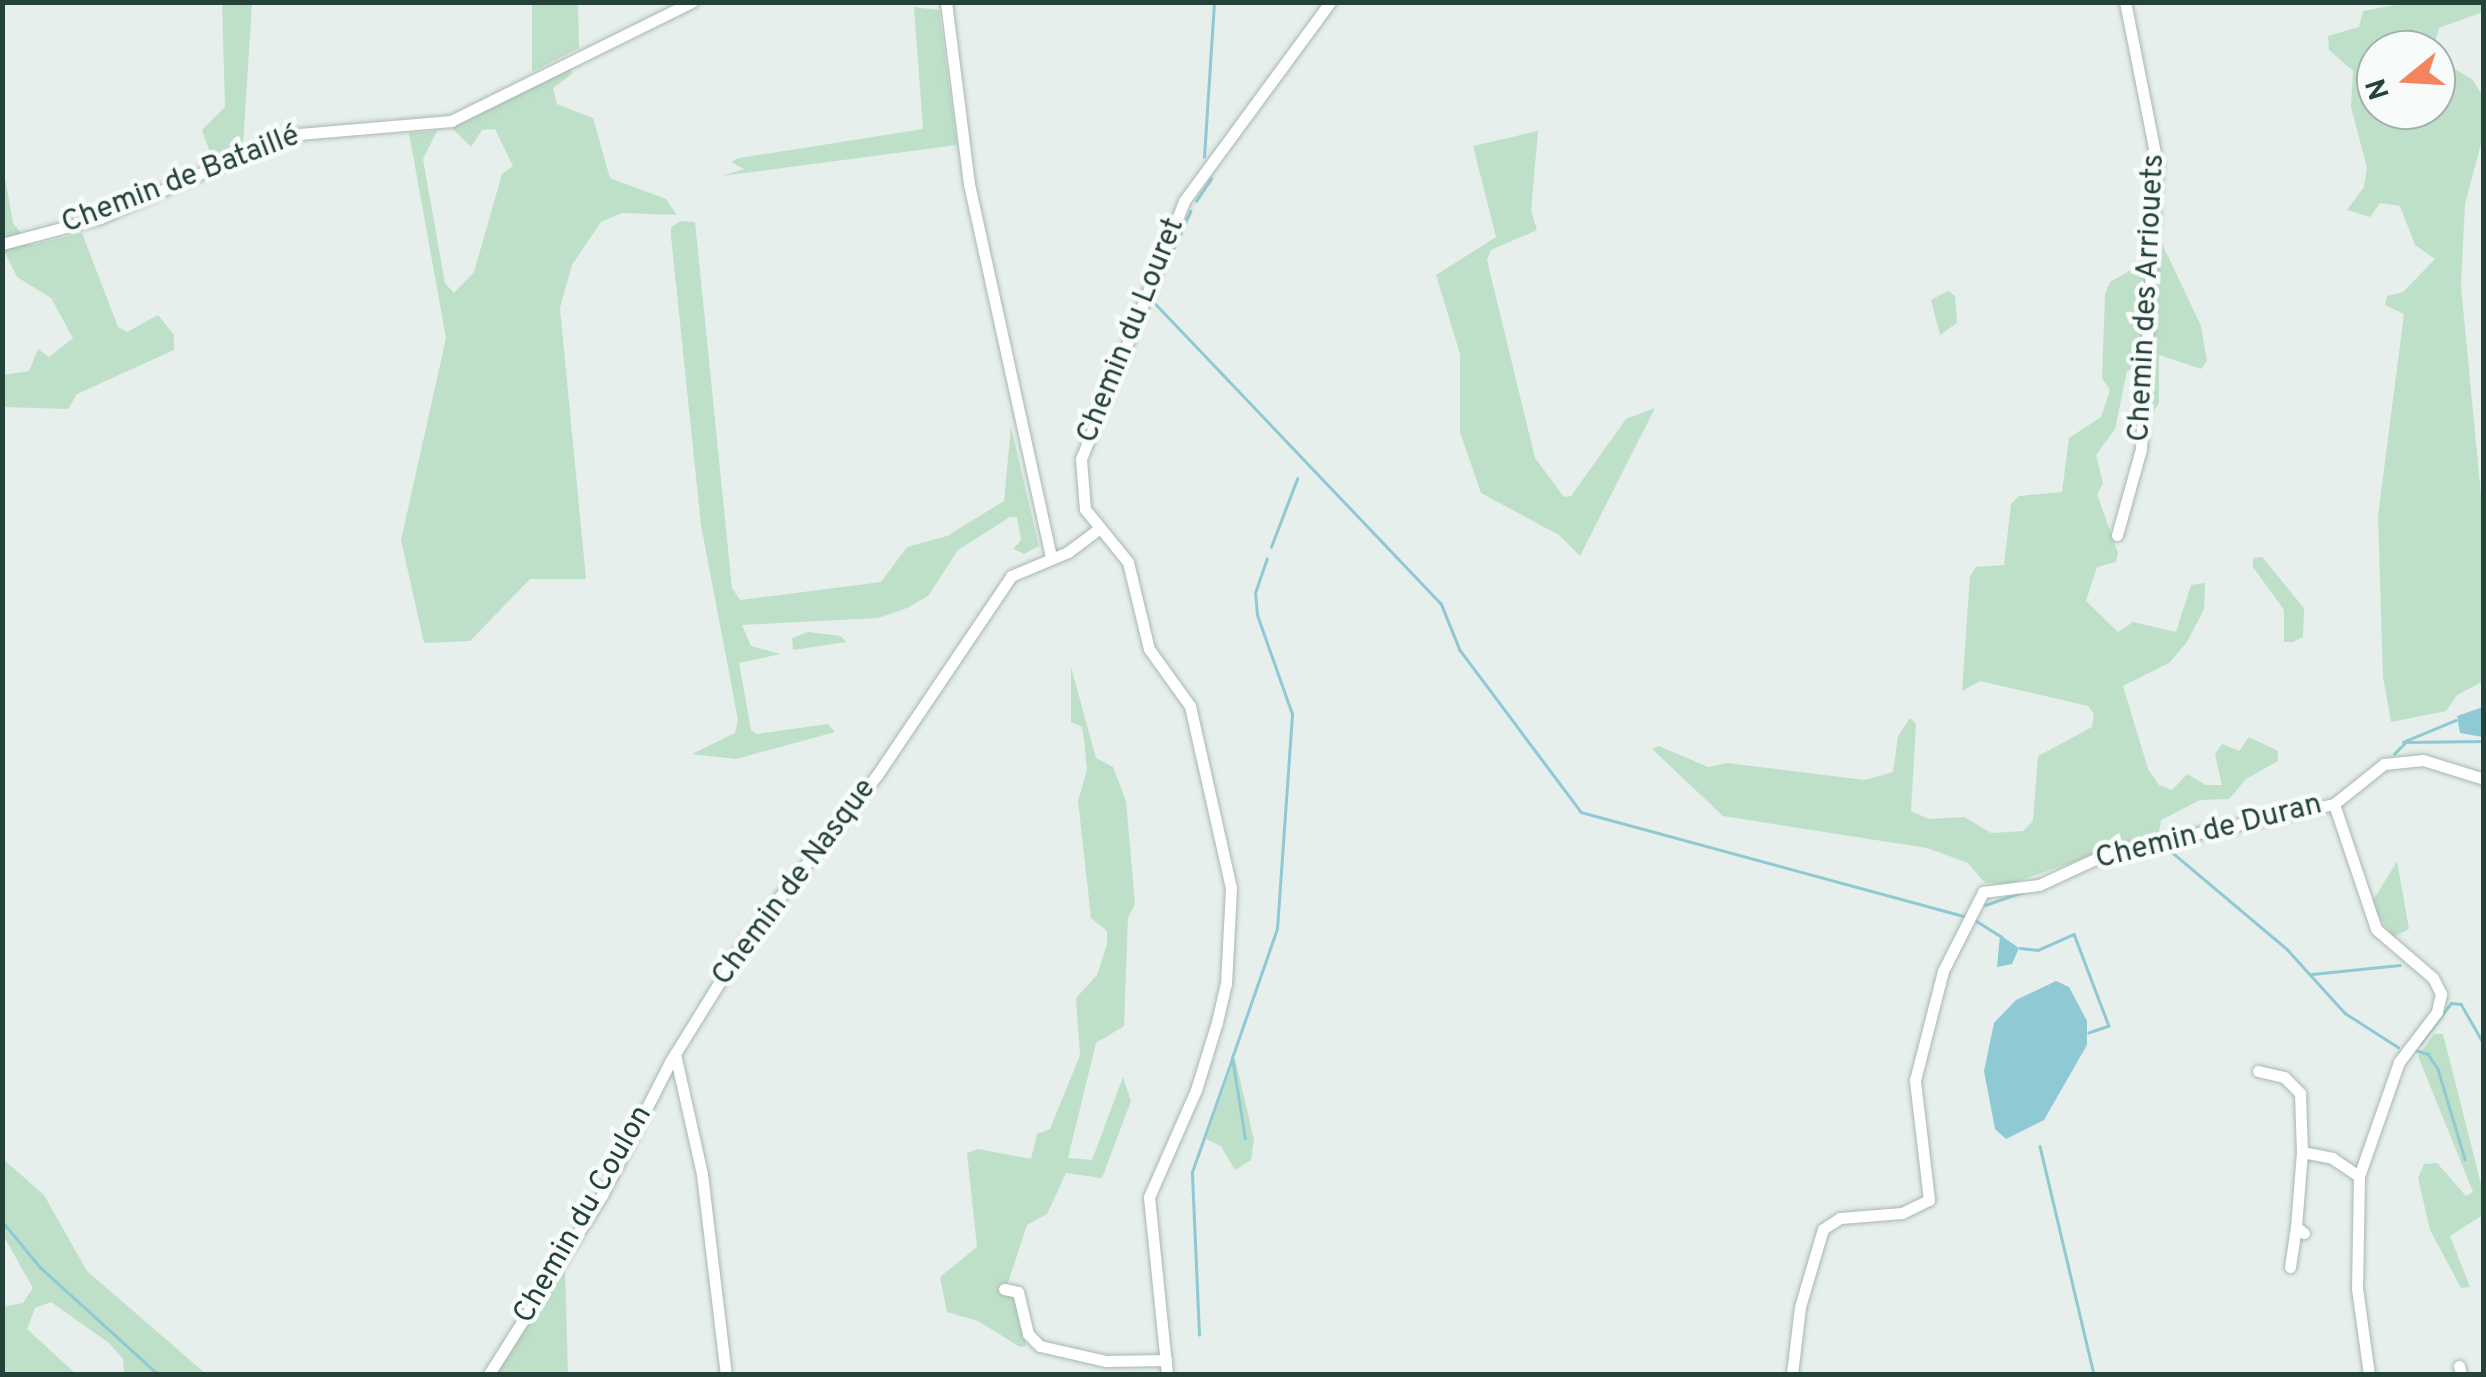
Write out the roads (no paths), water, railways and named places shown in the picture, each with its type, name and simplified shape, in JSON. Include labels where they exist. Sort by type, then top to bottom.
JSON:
[{"type":"street","name":"Chemin de Bataillé","points":[[2,244],[100,218],[286,135],[451,121],[692,2]]},
{"type":"street","points":[[946,2],[969,184],[1051,558]]},
{"type":"street","name":"Chemin du Louret","points":[[1167,1374],[1150,1197],[1196,1090],[1217,1022],[1226,984],[1231,888],[1190,706],[1149,649],[1128,562],[1097,530],[1081,494],[1081,460],[1169,230],[1192,186],[1330,2]]},
{"type":"street","name":"Chemin des Arriouets","points":[[2117,535],[2141,449],[2158,163],[2124,2]]},
{"type":"street","name":"Chemin de Nasque","points":[[675,1054],[747,938],[877,775],[992,598],[1019,570],[1051,558],[1097,530]]},
{"type":"street","name":"Chemin de Duran","points":[[1792,1374],[1800,1306],[1823,1229],[1840,1218],[1902,1213],[1930,1200],[1916,1080],[1943,971],[1983,892],[2039,885],[2110,852],[2334,804],[2384,764],[2423,760],[2484,779]]},
{"type":"street","points":[[2334,804],[2376,929],[2433,978],[2441,994],[2438,1012],[2400,1062],[2360,1176],[2357,1300],[2369,1374]]},
{"type":"street","points":[[675,1054],[702,1174],[726,1374]]},
{"type":"street","name":"Chemin du Coulon","points":[[490,1374],[602,1195],[675,1054]]},
{"type":"street","points":[[2258,1070],[2284,1077],[2300,1093],[2300,1230],[2290,1267]]},
{"type":"street","points":[[2302,1152],[2332,1158],[2360,1176]]},
{"type":"street","points":[[1004,1289],[1018,1292],[1028,1334],[1040,1346],[1106,1361],[1166,1360]]},
{"type":"water","points":[[2483,707],[2483,737],[2460,733],[2457,716]]},
{"type":"water","points":[[2000,935],[2019,948],[2012,964],[1997,967]]},
{"type":"water","points":[[2056,981],[2069,987],[2087,1021],[2087,1045],[2044,1120],[2006,1139],[1995,1129],[1984,1071],[1994,1023],[2016,1000]]},
{"type":"waterway","points":[[1204,157],[1214,2]]},
{"type":"waterway","points":[[1196,201],[1211,179]]},
{"type":"waterway","points":[[1191,211],[1151,299],[1441,603],[1460,650],[1581,812],[1965,916]]},
{"type":"waterway","points":[[1271,547],[1297,479]]},
{"type":"waterway","points":[[1245,1139],[1232,1058],[1277,929],[1292,714],[1257,615],[1255,593],[1267,559]]},
{"type":"waterway","points":[[2403,742],[2456,720]]},
{"type":"waterway","points":[[2394,754],[2406,742],[2484,741]]},
{"type":"waterway","points":[[2160,847],[2226,833]]},
{"type":"waterway","points":[[2167,848],[2287,949],[2345,1013],[2398,1047]]},
{"type":"waterway","points":[[2098,864],[2143,850]]},
{"type":"waterway","points":[[1985,905],[2072,875]]},
{"type":"waterway","points":[[1975,920],[2001,936]]},
{"type":"waterway","points":[[2020,948],[2038,950],[2074,934],[2109,1026],[2089,1033]]},
{"type":"waterway","points":[[2312,974],[2400,965]]},
{"type":"waterway","points":[[2420,1044],[2451,1003],[2461,1004],[2484,1044]]},
{"type":"waterway","points":[[2415,1050],[2428,1054],[2438,1069],[2465,1159]]},
{"type":"waterway","points":[[1199,1335],[1192,1172],[1232,1059]]},
{"type":"waterway","points":[[2040,1146],[2094,1374]]},
{"type":"waterway","points":[[2,1221],[40,1267],[158,1374]]}]
